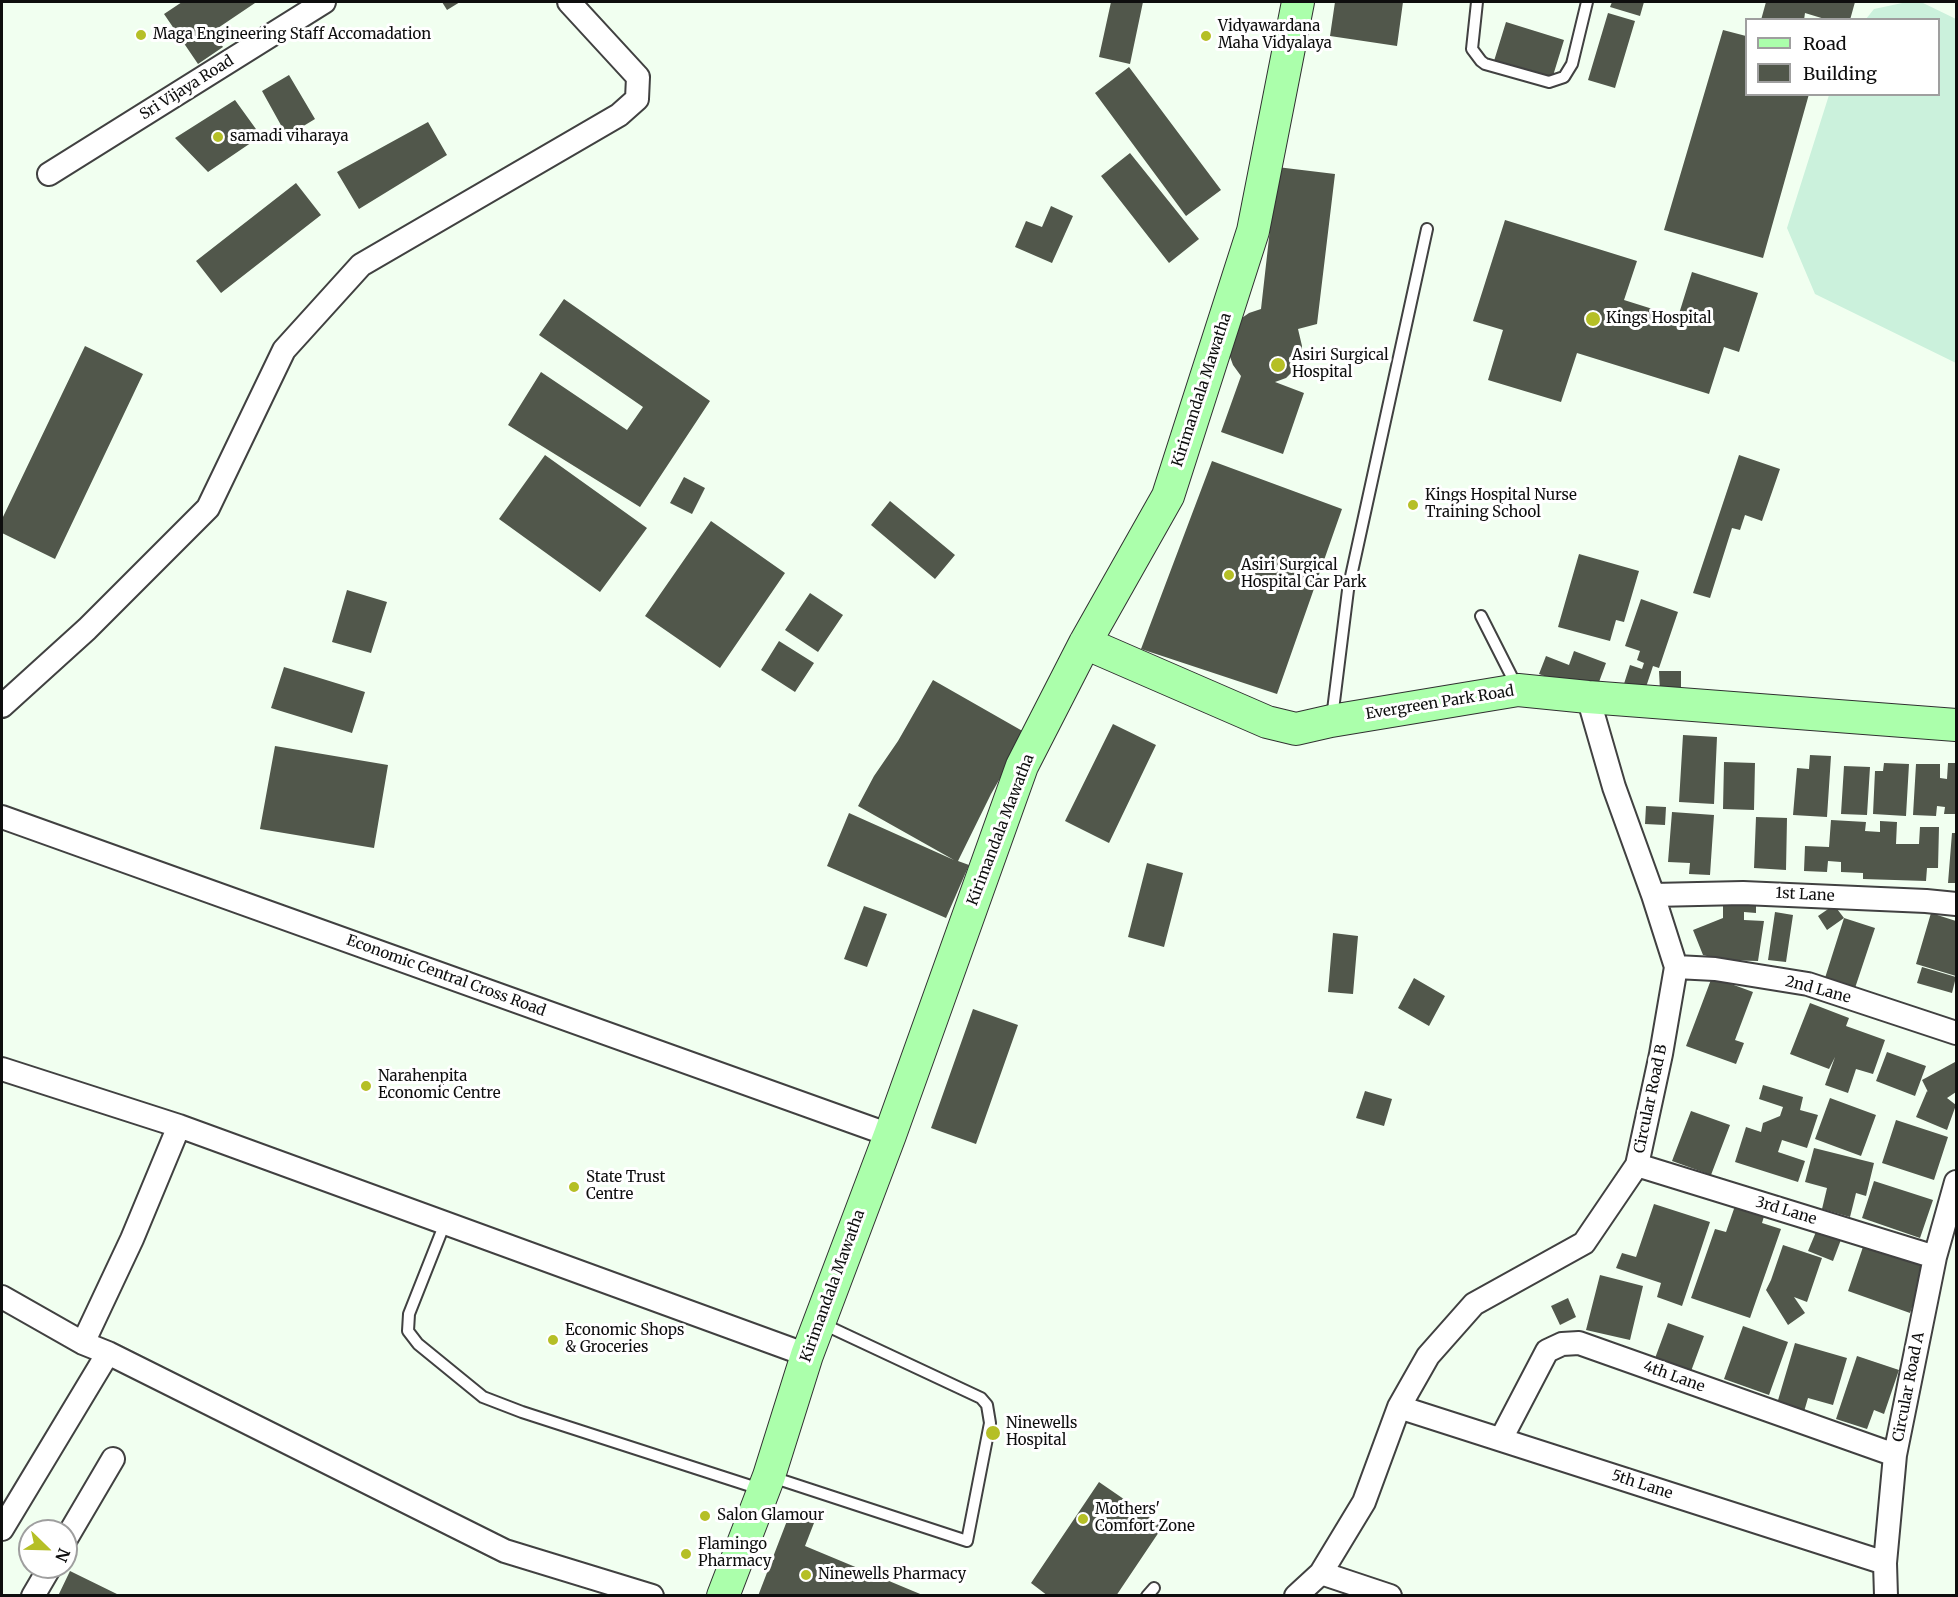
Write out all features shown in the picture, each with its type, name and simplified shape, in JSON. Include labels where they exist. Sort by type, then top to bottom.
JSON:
[{"type":"main road","name":"Kirimandala Mawatha","points":[[723,1596],[766,1483],[807,1355],[890,1135],[1022,766],[1085,643],[1168,496],[1253,231],[1298,2]]},
{"type":"main road","name":"Evergreen Park Road","points":[[1085,643],[1267,722],[1296,729],[1331,721],[1518,690],[1588,698],[1956,725]]},
{"type":"street","name":"Sri Vijaya Road","points":[[49,174],[324,2]]},
{"type":"street","points":[[2,706],[87,629],[208,508],[284,350],[361,265],[620,116],[637,99],[638,77],[568,2]]},
{"type":"street","name":"Circular Road B","points":[[1296,1596],[1321,1573],[1364,1502],[1399,1407],[1428,1356],[1474,1304],[1584,1243],[1637,1165],[1662,1054],[1676,968],[1653,895],[1614,787],[1588,698]]},
{"type":"street","name":"Economic Central Cross Road","points":[[2,817],[890,1135]]},
{"type":"street","name":"1st Lane","points":[[1653,895],[1743,893],[1915,900],[1956,904]]},
{"type":"street","name":"2nd Lane","points":[[1676,968],[1715,969],[1808,984],[1956,1033]]},
{"type":"street","points":[[2,1069],[179,1126],[807,1355]]},
{"type":"street","points":[[83,1343],[132,1239],[179,1126]]},
{"type":"street","name":"3rd Lane","points":[[1637,1165],[1935,1257]]},
{"type":"street","name":"Circular Road A","points":[[1886,1596],[1885,1563],[1895,1455],[1935,1257],[1956,1182]]},
{"type":"street","points":[[2,1297],[83,1343],[108,1353],[505,1551],[652,1596]]},
{"type":"street","name":"4th Lane","points":[[1501,1439],[1547,1351],[1562,1344],[1579,1343],[1895,1455]]},
{"type":"street","points":[[2,1529],[108,1353]]},
{"type":"street","name":"5th Lane","points":[[1399,1407],[1885,1563]]},
{"type":"street","points":[[78,1519],[113,1459]]},
{"type":"street","points":[[1321,1573],[1390,1596]]},
{"type":"street","points":[[33,1596],[43,1579]]},
{"type":"lane","points":[[1477,2],[1472,49],[1480,61],[1549,82],[1564,77],[1572,64],[1587,2]]},
{"type":"lane","points":[[1331,721],[1348,590],[1426,229]]},
{"type":"lane","points":[[1481,616],[1518,690]]},
{"type":"lane","points":[[445,1223],[408,1314],[408,1331],[418,1344],[483,1397],[522,1412],[967,1541],[990,1423],[987,1405],[981,1398],[819,1322]]},
{"type":"green space","points":[[1907,2],[1921,2],[1956,19],[1956,363],[1815,294],[1787,228],[1829,96],[1940,96],[1940,18],[1867,18],[1874,9]]},
{"type":"building","points":[[182,2],[255,3],[212,32],[223,47],[198,64],[164,14]]},
{"type":"building","points":[[442,2],[460,2],[447,10]]},
{"type":"building","points":[[1111,2],[1143,2],[1130,64],[1099,57]]},
{"type":"building","points":[[1335,2],[1403,2],[1397,46],[1330,36]]},
{"type":"building","points":[[1612,2],[1644,2],[1640,16],[1610,7]]},
{"type":"building","points":[[1766,2],[1855,2],[1851,18],[1821,18],[1805,13],[1804,18],[1762,18]]},
{"type":"building","points":[[1608,13],[1635,21],[1615,88],[1588,80]]},
{"type":"building","points":[[1506,22],[1564,40],[1552,79],[1494,61]]},
{"type":"building","points":[[1723,30],[1745,36],[1745,96],[1808,96],[1763,258],[1664,230]]},
{"type":"building","points":[[1129,67],[1221,190],[1186,216],[1095,93]]},
{"type":"building","points":[[289,75],[315,119],[287,136],[262,91]]},
{"type":"building","name":"samadi viharaya","points":[[235,100],[261,136],[208,172],[175,138]]},
{"type":"building","points":[[428,122],[447,155],[359,209],[337,172]]},
{"type":"building","points":[[1130,153],[1199,239],[1169,263],[1101,176]]},
{"type":"building","points":[[1277,167],[1335,174],[1317,324],[1298,329],[1302,346],[1300,358],[1295,369],[1286,378],[1275,382],[1304,393],[1283,454],[1221,432],[1241,376],[1229,354],[1239,320],[1261,309]]},
{"type":"building","points":[[296,183],[321,215],[221,293],[196,261]]},
{"type":"building","points":[[1051,206],[1073,216],[1052,263],[1015,247],[1026,221],[1042,227]]},
{"type":"building","points":[[1505,220],[1637,261],[1624,300],[1678,317],[1692,272],[1758,293],[1739,352],[1724,347],[1709,394],[1577,353],[1561,402],[1488,380],[1503,330],[1473,321]]},
{"type":"building","points":[[564,299],[710,401],[640,507],[508,425],[541,372],[627,430],[643,407],[539,335]]},
{"type":"building","points":[[85,346],[143,374],[55,559],[2,533],[2,519]]},
{"type":"building","points":[[545,455],[647,528],[600,592],[499,519]]},
{"type":"building","points":[[1739,455],[1780,469],[1762,521],[1745,515],[1740,530],[1732,528],[1710,598],[1693,593]]},
{"type":"building","points":[[1212,461],[1342,509],[1277,694],[1141,649]]},
{"type":"building","points":[[684,477],[705,488],[692,514],[670,503]]},
{"type":"building","points":[[890,501],[955,555],[935,579],[871,525]]},
{"type":"building","points":[[711,521],[785,573],[720,668],[645,616]]},
{"type":"building","points":[[1579,554],[1639,571],[1624,622],[1616,620],[1610,641],[1558,627]]},
{"type":"building","points":[[347,590],[387,602],[371,653],[332,642]]},
{"type":"building","points":[[810,593],[843,615],[818,652],[785,630]]},
{"type":"building","points":[[1641,599],[1678,612],[1659,668],[1653,666],[1644,693],[1623,687],[1630,665],[1642,669],[1644,663],[1637,660],[1640,651],[1625,646]]},
{"type":"building","points":[[779,641],[814,663],[795,692],[761,670]]},
{"type":"building","points":[[1574,651],[1606,663],[1599,682],[1563,683],[1539,674],[1546,656],[1569,665]]},
{"type":"building","points":[[284,667],[365,692],[352,733],[271,708]]},
{"type":"building","points":[[1659,671],[1681,671],[1681,691],[1660,691]]},
{"type":"building","points":[[933,680],[1026,733],[991,794],[958,861],[969,865],[946,918],[827,866],[849,813],[954,860],[858,806]]},
{"type":"building","points":[[1113,724],[1156,745],[1109,843],[1065,821]]},
{"type":"building","points":[[1683,735],[1717,737],[1714,804],[1679,802]]},
{"type":"building","points":[[275,746],[388,765],[374,848],[260,829]]},
{"type":"building","points":[[1810,755],[1831,756],[1827,817],[1793,815],[1797,768],[1809,769]]},
{"type":"building","points":[[1724,762],[1755,763],[1754,810],[1723,809]]},
{"type":"building","points":[[1884,763],[1909,764],[1906,816],[1873,814],[1875,771],[1883,771]]},
{"type":"building","points":[[1948,763],[1956,763],[1956,814],[1944,814],[1945,807],[1937,806],[1936,816],[1913,815],[1916,764],[1940,764],[1940,778],[1947,779]]},
{"type":"building","points":[[1844,766],[1870,767],[1867,815],[1841,814]]},
{"type":"building","points":[[1646,806],[1666,807],[1665,825],[1645,824]]},
{"type":"building","points":[[1672,812],[1714,815],[1710,875],[1689,874],[1690,863],[1668,862]]},
{"type":"building","points":[[1756,817],[1787,818],[1786,870],[1754,868]]},
{"type":"building","points":[[1831,820],[1866,822],[1865,831],[1880,832],[1880,821],[1897,822],[1896,844],[1919,844],[1920,827],[1939,827],[1938,868],[1927,868],[1926,881],[1863,879],[1863,873],[1841,872],[1841,862],[1828,861],[1827,872],[1804,871],[1805,846],[1829,847]]},
{"type":"building","points":[[1952,833],[1956,833],[1956,883],[1948,883]]},
{"type":"building","points":[[1147,863],[1183,873],[1164,947],[1128,937]]},
{"type":"building","points":[[1723,900],[1756,901],[1756,913],[1744,912],[1744,920],[1764,921],[1758,961],[1723,960],[1703,955],[1693,930],[1723,918]]},
{"type":"building","points":[[1834,905],[1844,918],[1827,930],[1818,916]]},
{"type":"building","points":[[864,906],[887,914],[867,967],[844,959]]},
{"type":"building","points":[[1775,912],[1793,915],[1786,962],[1768,960]]},
{"type":"building","points":[[1931,913],[1956,921],[1956,976],[1916,964]]},
{"type":"building","points":[[1844,918],[1875,928],[1855,988],[1825,978]]},
{"type":"building","points":[[1333,933],[1358,936],[1353,994],[1328,992]]},
{"type":"building","points":[[1922,967],[1956,977],[1952,993],[1917,983]]},
{"type":"building","points":[[1712,977],[1753,992],[1735,1040],[1744,1043],[1736,1064],[1686,1046]]},
{"type":"building","points":[[1414,978],[1445,996],[1429,1026],[1398,1008]]},
{"type":"building","points":[[1810,1003],[1849,1018],[1846,1026],[1885,1040],[1873,1074],[1856,1069],[1848,1093],[1825,1085],[1835,1057],[1829,1069],[1790,1054]]},
{"type":"building","points":[[973,1009],[1018,1025],[976,1144],[931,1128]]},
{"type":"building","points":[[1887,1052],[1926,1066],[1915,1096],[1876,1081]]},
{"type":"building","points":[[1955,1062],[1956,1092],[1947,1098],[1956,1105],[1947,1130],[1916,1117],[1928,1092],[1922,1080]]},
{"type":"building","points":[[1763,1085],[1803,1097],[1800,1110],[1818,1115],[1807,1148],[1782,1140],[1778,1152],[1805,1161],[1798,1182],[1735,1162],[1746,1127],[1761,1132],[1763,1123],[1780,1116],[1783,1107],[1759,1099]]},
{"type":"building","points":[[1365,1091],[1392,1099],[1384,1126],[1356,1118]]},
{"type":"building","points":[[1830,1098],[1876,1115],[1861,1156],[1815,1139]]},
{"type":"building","points":[[1691,1111],[1730,1125],[1711,1175],[1672,1161]]},
{"type":"building","points":[[1896,1120],[1948,1137],[1934,1180],[1882,1163]]},
{"type":"building","points":[[1814,1148],[1874,1163],[1866,1196],[1856,1193],[1850,1217],[1822,1209],[1827,1188],[1805,1182]]},
{"type":"building","points":[[1874,1181],[1933,1200],[1920,1238],[1862,1218]]},
{"type":"building","points":[[1736,1203],[1765,1213],[1762,1223],[1781,1229],[1750,1318],[1691,1298],[1715,1229],[1726,1232]]},
{"type":"building","points":[[1654,1204],[1710,1222],[1682,1306],[1657,1297],[1661,1283],[1616,1268],[1622,1253],[1636,1257]]},
{"type":"building","points":[[1818,1227],[1842,1237],[1833,1261],[1808,1251]]},
{"type":"building","points":[[1865,1241],[1928,1263],[1910,1313],[1848,1291]]},
{"type":"building","points":[[1783,1245],[1822,1258],[1807,1302],[1794,1297],[1805,1313],[1788,1325],[1766,1290]]},
{"type":"building","points":[[1600,1275],[1643,1286],[1630,1340],[1586,1330]]},
{"type":"building","points":[[1568,1298],[1576,1317],[1560,1325],[1551,1306]]},
{"type":"building","points":[[1668,1323],[1704,1336],[1690,1374],[1654,1361]]},
{"type":"building","points":[[1743,1326],[1788,1342],[1769,1395],[1724,1379]]},
{"type":"building","points":[[1795,1343],[1847,1358],[1833,1405],[1808,1398],[1803,1415],[1776,1407]]},
{"type":"building","points":[[1857,1356],[1899,1370],[1884,1414],[1874,1410],[1867,1429],[1836,1419]]},
{"type":"building","points":[[1099,1482],[1163,1526],[1116,1596],[1048,1596],[1031,1583]]},
{"type":"building","points":[[790,1513],[814,1523],[805,1546],[925,1596],[758,1596]]},
{"type":"building","points":[[78,1575],[121,1596],[58,1596],[66,1579],[78,1579]]},
{"type":"place","name":"Maga Engineering Staff Accomadation","points":[[141,35]]},
{"type":"place","name":"Vidyawardana Maha Vidyalaya","points":[[1206,36]]},
{"type":"place","name":"samadi viharaya","points":[[218,137]]},
{"type":"place","name":"Kings Hospital","points":[[1593,319]]},
{"type":"place","name":"Asiri Surgical Hospital","points":[[1278,365]]},
{"type":"place","name":"Kings Hospital Nurse Training School","points":[[1413,505]]},
{"type":"place","name":"Asiri Surgical Hospital Car Park","points":[[1229,575]]},
{"type":"place","name":"Narahenpita Economic Centre","points":[[366,1086]]},
{"type":"place","name":"State Trust Centre","points":[[574,1187]]},
{"type":"place","name":"Economic Shops & Groceries","points":[[553,1340]]},
{"type":"place","name":"Ninewells Hospital","points":[[993,1433]]},
{"type":"place","name":"Salon Glamour","points":[[705,1516]]},
{"type":"place","name":"Mothers' Comfort Zone","points":[[1083,1519]]},
{"type":"place","name":"Flamingo Pharmacy","points":[[686,1554]]},
{"type":"place","name":"Ninewells Pharmacy","points":[[806,1575]]}]
